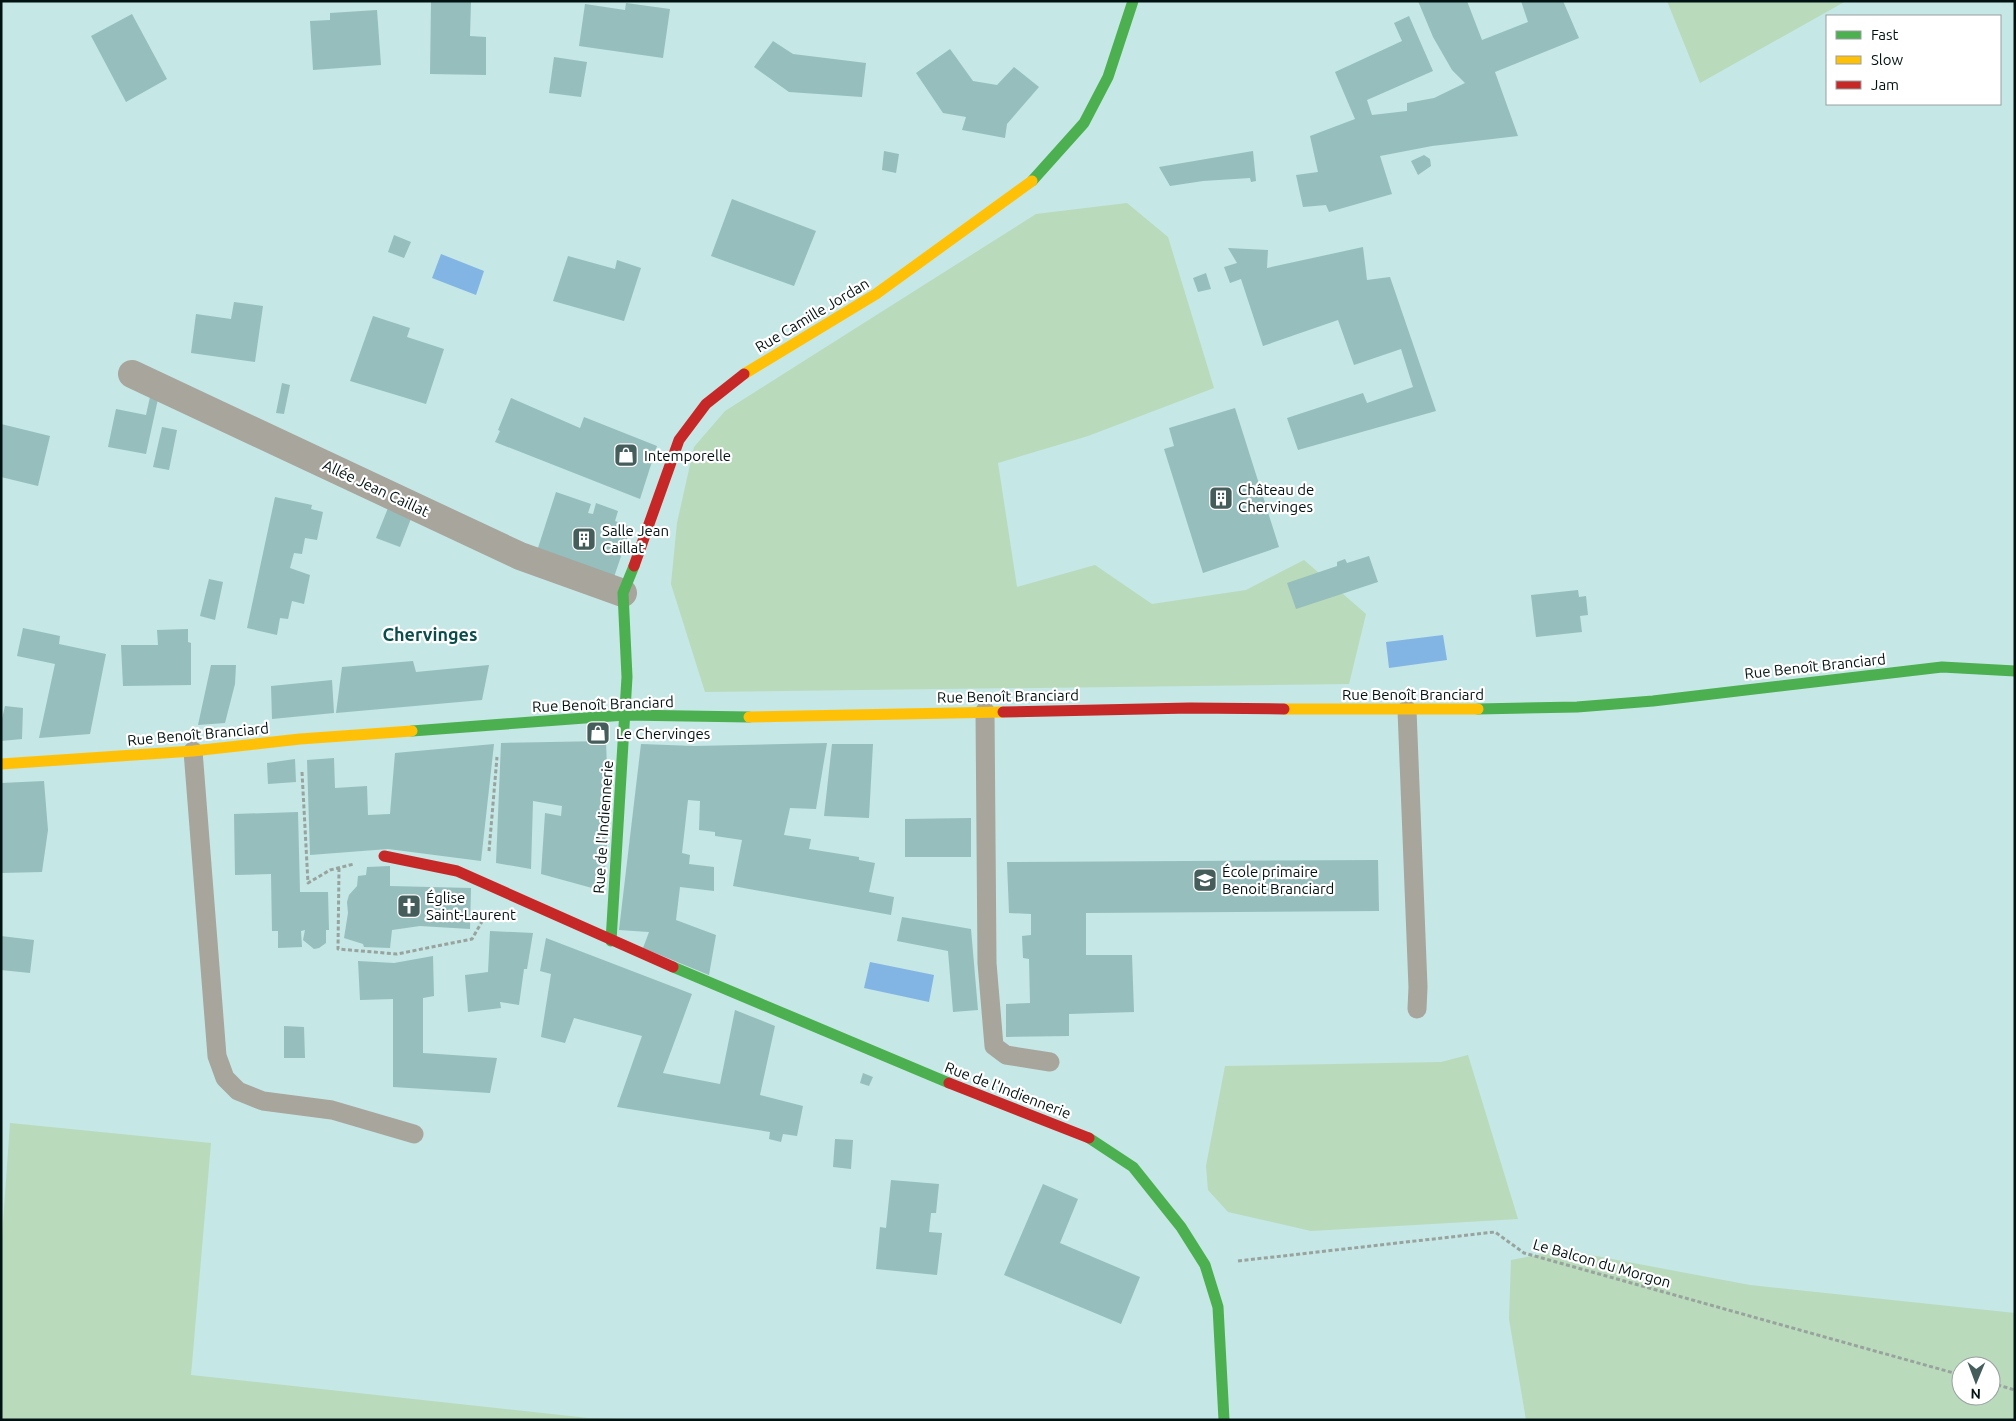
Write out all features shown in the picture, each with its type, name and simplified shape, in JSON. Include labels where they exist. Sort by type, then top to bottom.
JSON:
[{"type":"street","name":"Rue Camille Jordan","points":[[626,715],[627,677],[623,593],[640,551],[678,440],[706,404],[745,373],[876,294],[1036,178],[1084,123],[1108,77],[1133,1]]},
{"type":"street","name":"Allée Jean Caillat","points":[[132,374],[520,556],[623,593]]},
{"type":"street","name":"Rue Benoît Branciard","points":[[1,764],[192,751],[300,739],[626,715],[774,717],[1190,708],[1407,710],[1577,707],[1653,701],[1942,667],[2015,671]]},
{"type":"street","name":"Rue de l'Indiennerie","points":[[611,941],[626,715]]},
{"type":"street","name":"Rue de l'Indiennerie","points":[[384,856],[457,871],[611,941],[926,1074],[1094,1140],[1133,1168],[1181,1227],[1205,1265],[1218,1307],[1224,1420]]},
{"type":"lane","points":[[1407,710],[1418,987],[1417,1009]]},
{"type":"lane","points":[[984,711],[987,963],[994,1046],[1006,1055],[1050,1062]]},
{"type":"lane","points":[[192,751],[217,1056],[225,1078],[238,1091],[263,1101],[332,1110],[414,1134]]},
{"type":"path","points":[[486,884],[500,724]]},
{"type":"path","points":[[300,739],[308,883],[338,868],[384,856]]},
{"type":"path","points":[[338,868],[338,949],[397,954],[472,939],[499,890]]},
{"type":"path","name":"Le Balcon du Morgon","points":[[1205,1265],[1495,1232],[1524,1253],[1951,1372]]},
{"type":"path","points":[[2001,1386],[2015,1390]]},
{"type":"green space","points":[[1667,1],[1846,1],[1700,83]]},
{"type":"green space","points":[[1127,203],[1168,237],[1214,388],[1088,436],[998,463],[1017,587],[1095,565],[1152,604],[1246,590],[1304,560],[1366,614],[1349,684],[705,692],[671,584],[677,523],[694,447],[725,411],[1036,214]]},
{"type":"green space","points":[[1468,1055],[1518,1219],[1311,1231],[1228,1212],[1208,1190],[1206,1166],[1225,1066],[1441,1062]]},
{"type":"green space","points":[[10,1123],[211,1143],[191,1375],[588,1418],[663,1420],[1,1420],[1,1252]]},
{"type":"green space","points":[[1564,1250],[1750,1285],[2015,1313],[2015,1420],[1526,1420],[1509,1319],[1511,1260]]},
{"type":"water","points":[[441,254],[484,271],[476,295],[432,278]]},
{"type":"water","points":[[1443,635],[1447,660],[1389,668],[1386,642]]},
{"type":"water","points":[[870,962],[934,975],[929,1002],[864,988]]},
{"type":"building","points":[[431,1],[471,2],[470,36],[486,37],[486,75],[430,74]]},
{"type":"building","points":[[1418,1],[1467,1],[1482,40],[1528,22],[1521,1],[1563,1],[1579,38],[1495,72],[1518,136],[1432,146],[1380,156],[1392,194],[1329,212],[1326,205],[1303,207],[1296,175],[1318,172],[1310,136],[1355,119],[1335,72],[1402,41],[1394,23],[1409,16],[1433,71],[1367,100],[1372,115],[1407,111],[1407,103],[1434,98],[1465,83],[1452,70],[1433,37]]},
{"type":"building","points":[[626,3],[670,9],[663,58],[579,46],[585,4],[625,10]]},
{"type":"building","points":[[377,10],[381,65],[313,70],[310,21],[330,20],[330,13]]},
{"type":"building","points":[[132,14],[167,79],[126,102],[91,36]]},
{"type":"building","points":[[773,41],[793,54],[866,63],[862,97],[789,92],[754,67]]},
{"type":"building","points":[[950,49],[973,81],[997,85],[1014,67],[1039,87],[1007,124],[1005,138],[962,130],[966,117],[943,113],[916,73]]},
{"type":"building","points":[[554,57],[587,62],[581,97],[549,93]]},
{"type":"building","points":[[884,151],[899,154],[896,173],[882,170]]},
{"type":"building","points":[[1253,151],[1256,181],[1251,182],[1250,178],[1203,181],[1170,186],[1159,167]]},
{"type":"building","points":[[1424,155],[1430,159],[1431,166],[1418,175],[1411,161]]},
{"type":"building","points":[[732,199],[816,231],[794,286],[711,256]]},
{"type":"building","points":[[394,235],[411,242],[404,258],[388,252]]},
{"type":"building","points":[[1363,247],[1367,280],[1390,277],[1436,411],[1298,450],[1287,418],[1363,393],[1367,403],[1413,387],[1401,349],[1354,365],[1338,320],[1263,346],[1241,279],[1230,283],[1224,267],[1237,263],[1228,248],[1268,250],[1267,268]]},
{"type":"building","points":[[568,256],[615,269],[617,260],[641,268],[624,321],[553,301]]},
{"type":"building","points":[[1206,273],[1211,289],[1198,292],[1193,278]]},
{"type":"building","points":[[234,302],[263,306],[255,362],[191,353],[196,314],[231,319]]},
{"type":"building","points":[[373,316],[410,328],[407,337],[444,349],[426,404],[350,381]]},
{"type":"building","points":[[282,383],[290,385],[284,414],[276,413]]},
{"type":"building","points":[[150,397],[158,399],[146,454],[108,447],[116,409],[146,415]]},
{"type":"building","points":[[511,398],[580,428],[584,417],[657,446],[640,499],[495,442]]},
{"type":"building","name":"Château de Chervinges","points":[[1235,408],[1279,547],[1203,573],[1164,449],[1174,446],[1169,428]]},
{"type":"building","points":[[1,424],[50,436],[38,486],[1,477]]},
{"type":"building","points":[[162,427],[177,430],[169,470],[153,467]]},
{"type":"building","name":"Salle Jean Caillat","points":[[556,492],[591,504],[588,513],[593,514],[596,503],[618,511],[615,521],[631,527],[614,577],[537,551]]},
{"type":"building","points":[[275,497],[312,505],[311,509],[323,512],[317,540],[305,538],[302,554],[294,553],[290,568],[310,575],[304,604],[292,601],[288,619],[280,618],[277,635],[247,628]]},
{"type":"building","points":[[388,508],[412,516],[400,547],[376,538]]},
{"type":"building","points":[[1369,556],[1378,582],[1296,609],[1287,583],[1337,566],[1337,562],[1345,559],[1347,563]]},
{"type":"building","points":[[209,579],[223,582],[215,620],[200,616]]},
{"type":"building","points":[[1578,590],[1579,597],[1586,596],[1588,615],[1580,616],[1582,632],[1536,637],[1531,595]]},
{"type":"building","points":[[23,628],[60,636],[59,644],[106,654],[90,734],[39,738],[55,664],[17,656]]},
{"type":"building","points":[[188,629],[188,642],[191,643],[191,685],[123,686],[121,645],[158,645],[157,630]]},
{"type":"building","points":[[413,661],[416,672],[489,665],[482,700],[336,713],[342,667]]},
{"type":"building","points":[[211,665],[236,665],[235,684],[225,723],[198,725]]},
{"type":"building","points":[[332,680],[334,713],[272,719],[271,686]]},
{"type":"building","points":[[5,706],[23,708],[22,739],[1,741],[1,723]]},
{"type":"building","points":[[606,741],[609,822],[603,891],[541,874],[545,813],[561,816],[562,806],[533,801],[531,869],[496,863],[501,743]]},
{"type":"building","points":[[827,743],[816,809],[790,808],[784,835],[811,839],[809,849],[859,857],[859,860],[875,863],[869,892],[894,897],[891,915],[733,886],[742,840],[715,836],[715,832],[699,830],[700,801],[688,800],[682,853],[690,855],[689,864],[714,867],[714,891],[680,887],[676,920],[716,935],[709,975],[643,948],[649,932],[619,930],[641,744],[694,746]]},
{"type":"building","points":[[494,744],[481,861],[388,849],[310,855],[307,760],[334,758],[335,788],[367,786],[368,815],[390,814],[395,753]]},
{"type":"building","points":[[832,744],[873,744],[869,818],[824,816]]},
{"type":"building","points":[[295,759],[296,782],[268,784],[267,763]]},
{"type":"building","points":[[44,781],[48,830],[42,872],[1,873],[1,783]]},
{"type":"building","points":[[298,812],[300,892],[328,892],[329,930],[326,930],[326,943],[314,949],[303,940],[305,930],[301,931],[302,947],[278,948],[278,931],[272,931],[271,874],[235,875],[234,814]]},
{"type":"building","points":[[971,818],[971,857],[905,857],[905,819]]},
{"type":"building","points":[[1378,860],[1379,911],[1086,913],[1086,955],[1132,955],[1134,1012],[1069,1014],[1069,1036],[1006,1037],[1006,1004],[1030,1003],[1029,959],[1023,958],[1022,936],[1031,935],[1031,914],[1009,913],[1007,862]]},
{"type":"building","name":"Église Saint-Laurent","points":[[390,866],[390,886],[471,888],[470,929],[420,926],[392,930],[390,948],[364,947],[363,944],[344,938],[348,913],[347,902],[349,895],[357,886],[358,876],[366,875],[367,867]]},
{"type":"building","points":[[902,917],[971,929],[978,1010],[953,1012],[948,951],[897,941]]},
{"type":"building","points":[[490,931],[533,933],[527,969],[524,969],[519,1005],[500,1002],[501,1008],[468,1012],[465,975],[488,972]]},
{"type":"building","points":[[1,936],[34,940],[30,973],[1,970]]},
{"type":"building","points":[[546,938],[692,994],[663,1073],[720,1084],[735,1010],[775,1026],[760,1095],[803,1106],[797,1136],[783,1134],[781,1142],[769,1139],[770,1132],[617,1107],[642,1036],[574,1018],[565,1043],[541,1037],[551,974],[540,971]]},
{"type":"building","points":[[433,956],[434,996],[423,998],[423,1053],[497,1058],[490,1093],[393,1087],[393,999],[360,1000],[358,961],[394,963]]},
{"type":"building","points":[[284,1026],[304,1027],[305,1058],[284,1058]]},
{"type":"building","points":[[863,1073],[873,1077],[869,1086],[860,1083]]},
{"type":"building","points":[[835,1139],[853,1140],[851,1169],[833,1167]]},
{"type":"building","points":[[891,1180],[939,1184],[936,1213],[931,1213],[929,1232],[942,1233],[937,1275],[876,1269],[880,1227],[886,1228]]},
{"type":"building","points":[[1043,1184],[1078,1199],[1060,1243],[1140,1277],[1121,1324],[1004,1275]]},
{"type":"traffic: fast","points":[[1032,181],[1084,123],[1108,77],[1133,1]]},
{"type":"traffic: fast","points":[[611,941],[627,677],[623,593],[634,566]]},
{"type":"traffic: fast","points":[[1478,709],[1577,707],[1653,701],[1942,667],[2015,671]]},
{"type":"traffic: fast","points":[[412,731],[625,715],[749,717]]},
{"type":"traffic: fast","points":[[673,967],[949,1083]]},
{"type":"traffic: fast","points":[[1089,1138],[1133,1167],[1181,1227],[1205,1265],[1218,1307],[1224,1420]]},
{"type":"traffic: slow","points":[[744,374],[876,294],[1032,181]]},
{"type":"traffic: slow","points":[[1284,709],[1478,709]]},
{"type":"traffic: slow","points":[[749,717],[1003,712]]},
{"type":"traffic: slow","points":[[1,764],[193,751],[300,739],[412,731]]},
{"type":"traffic: jam","points":[[634,566],[679,440],[706,404],[744,374]]},
{"type":"traffic: jam","points":[[1003,712],[1190,708],[1284,709]]},
{"type":"traffic: jam","points":[[384,856],[457,871],[673,967]]},
{"type":"traffic: jam","points":[[949,1083],[1089,1138]]},
{"type":"place","name":"Intemporelle","points":[[626,455]]},
{"type":"place","name":"Château de Chervinges","points":[[1221,498]]},
{"type":"place","name":"Salle Jean Caillat","points":[[584,539]]},
{"type":"place","name":"Le Chervinges","points":[[598,733]]},
{"type":"place","name":"École primaire Benoit Branciard","points":[[1205,880]]},
{"type":"place","name":"Église Saint-Laurent","points":[[409,906]]},
{"type":"district","name":"Chervinges","points":[[430,634]]}]
